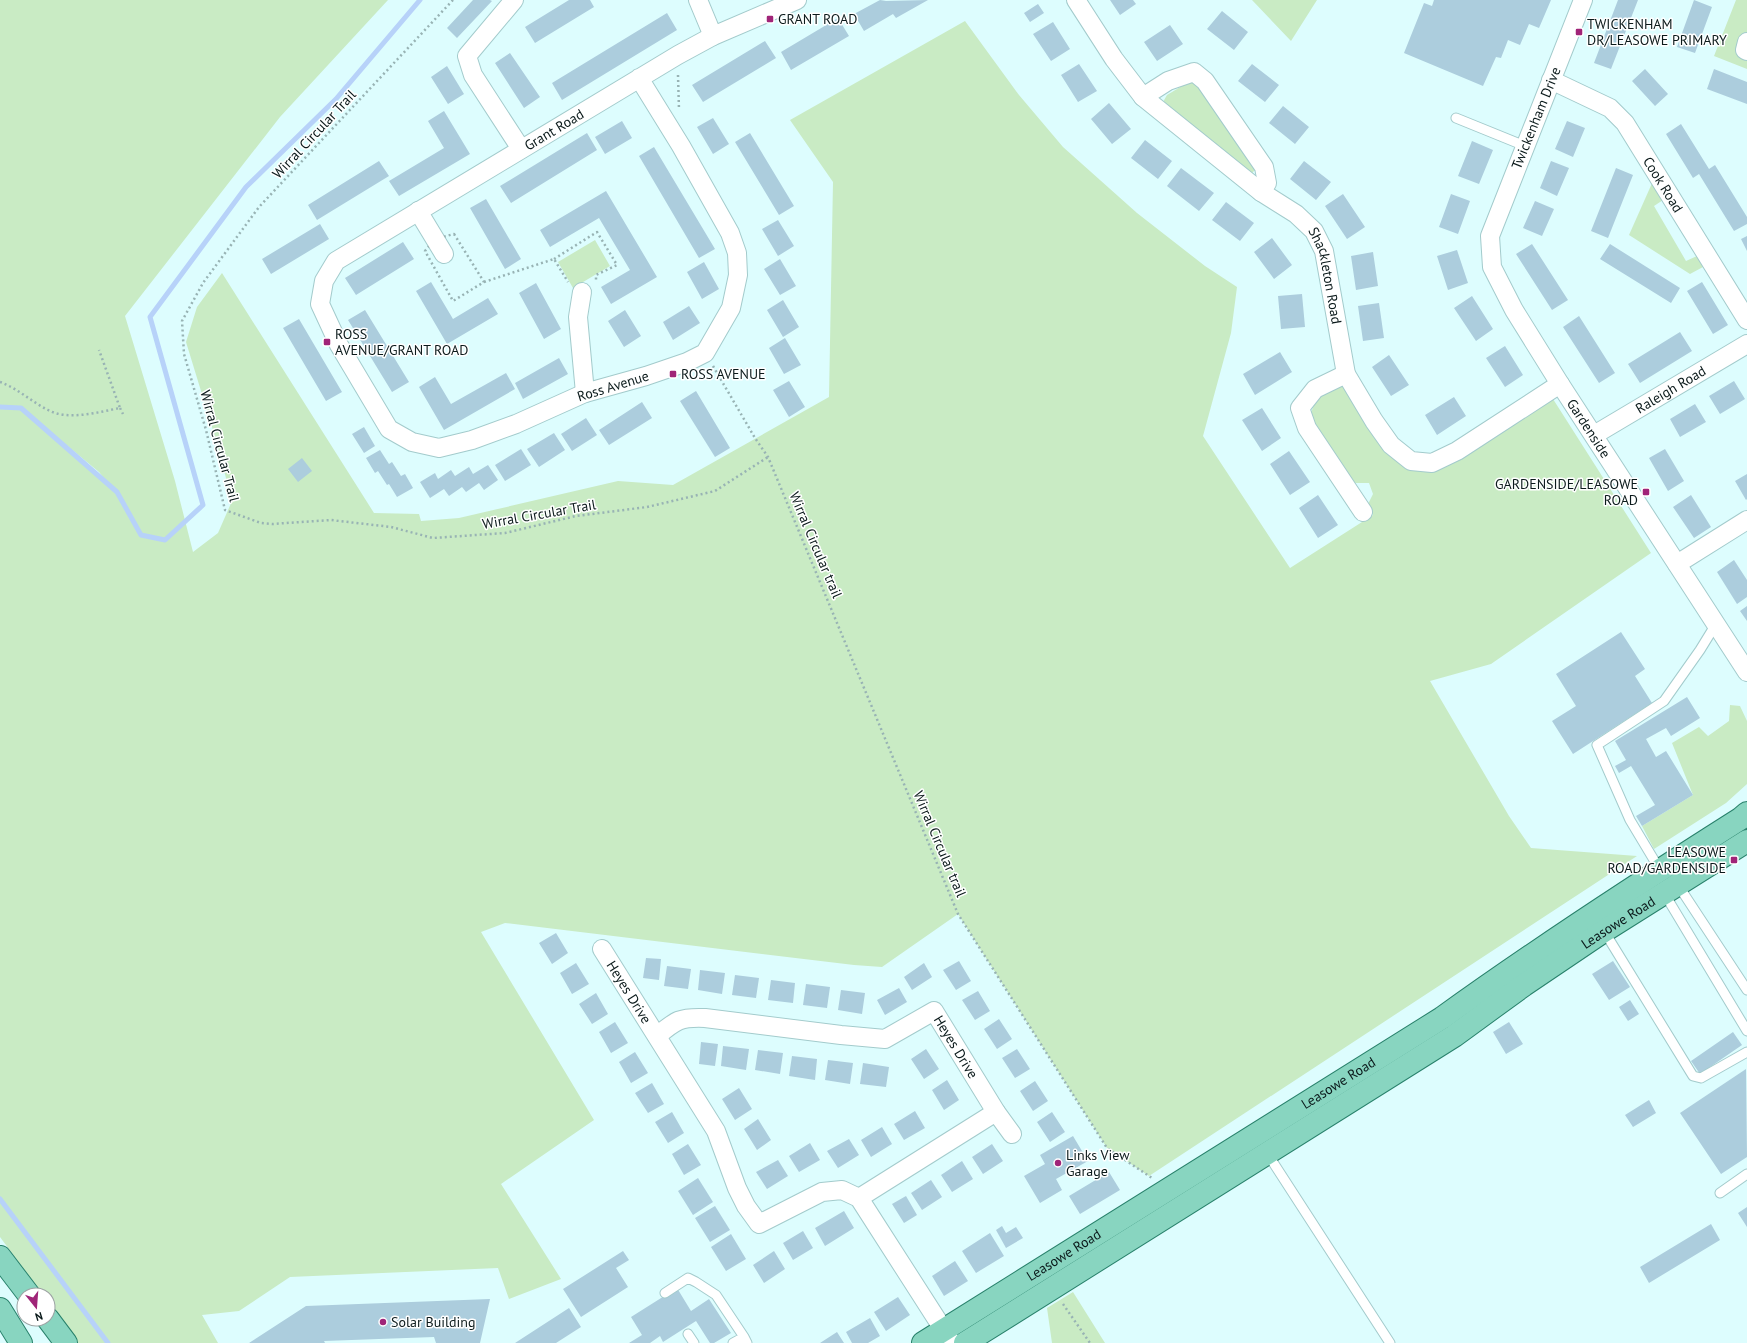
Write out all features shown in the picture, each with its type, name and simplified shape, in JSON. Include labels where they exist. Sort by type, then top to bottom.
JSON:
[{"type":"main road","name":"Leasowe Road","points":[[923,1343],[948,1337],[1169,1190],[1442,1018],[1512,967],[1592,913],[1740,819],[1747,813]]},
{"type":"main road","name":"Leasowe Road","points":[[965,1343],[1454,1036],[1604,931],[1747,841]]},
{"type":"main road","points":[[0,1257],[23,1287]]},
{"type":"main road","points":[[0,1262],[16,1287]]},
{"type":"main road","points":[[0,1309],[21,1343]]},
{"type":"main road","points":[[0,1321],[11,1343]]},
{"type":"main road","points":[[40,1327],[50,1343]]},
{"type":"main road","points":[[54,1327],[66,1343]]},
{"type":"street","points":[[514,0],[467,56],[473,75],[521,149]]},
{"type":"street","points":[[698,0],[713,36]]},
{"type":"street","name":"Grant Road","points":[[324,281],[336,261],[639,78],[713,36],[797,0]]},
{"type":"street","name":"Shackleton Road","points":[[1076,0],[1114,59],[1143,97],[1261,192],[1296,214],[1314,231],[1324,251],[1346,374],[1374,421],[1392,445],[1411,461],[1432,463],[1457,451],[1560,384]]},
{"type":"street","name":"Twickenham Drive","points":[[1490,236],[1583,0]]},
{"type":"street","points":[[1747,42],[1745,50],[1747,51]]},
{"type":"street","points":[[1143,97],[1168,81],[1194,72],[1205,81],[1264,167],[1267,183],[1261,192]]},
{"type":"street","points":[[639,78],[681,146],[730,233],[737,254],[738,274],[731,308],[705,353]]},
{"type":"street","name":"Cook Road","points":[[1551,80],[1610,108],[1625,123],[1747,320]]},
{"type":"street","points":[[418,211],[444,254]]},
{"type":"street","name":"Gardenside","points":[[1490,236],[1492,267],[1514,310],[1560,384],[1747,672]]},
{"type":"street","name":"Ross Avenue","points":[[324,281],[320,304],[339,346],[389,429],[412,442],[440,448],[472,440],[516,424],[585,393],[646,376],[687,362],[705,353]]},
{"type":"street","points":[[585,393],[578,317],[586,292]]},
{"type":"street","name":"Raleigh Road","points":[[1594,435],[1747,344]]},
{"type":"street","points":[[1346,374],[1315,390],[1300,408],[1307,428],[1363,512]]},
{"type":"street","points":[[1677,564],[1747,520]]},
{"type":"street","name":"Heyes Drive","points":[[602,949],[716,1131],[737,1188],[746,1206],[759,1224],[822,1192],[842,1190],[859,1198]]},
{"type":"street","name":"Heyes Drive","points":[[657,1036],[675,1021],[690,1018],[705,1018],[885,1039],[934,1011],[996,1112]]},
{"type":"street","points":[[948,1337],[859,1198],[996,1112],[1012,1134]]},
{"type":"lane","points":[[1456,118],[1525,146]]},
{"type":"lane","points":[[1660,870],[1630,820],[1598,745],[1664,701],[1700,650],[1716,624]]},
{"type":"lane","points":[[1671,889],[1747,990]]},
{"type":"lane","points":[[1671,889],[1747,1031]]},
{"type":"lane","points":[[1604,931],[1692,1076],[1701,1078],[1747,1052]]},
{"type":"lane","points":[[1267,1153],[1390,1343]]},
{"type":"lane","points":[[1720,1193],[1747,1174]]},
{"type":"lane","points":[[665,1293],[688,1278],[716,1295],[745,1340],[733,1343]]},
{"type":"lane","points":[[688,1334],[694,1343]]},
{"type":"path","name":"Wirral Circular Trail","points":[[453,0],[258,207],[203,283],[182,321],[184,354],[206,430],[224,510],[261,523],[272,524],[331,520],[391,527],[433,538],[505,533],[576,516],[647,507],[716,491],[768,457]]},
{"type":"path","points":[[678,55],[679,112]]},
{"type":"path","points":[[484,282],[554,259],[597,232],[617,265],[596,275],[586,292],[554,259]]},
{"type":"path","points":[[99,350],[123,414]]},
{"type":"path","name":"Wirral Circular trail","points":[[705,353],[754,438],[768,457],[958,914],[1107,1148],[1169,1190]]},
{"type":"path","points":[[0,382],[49,411],[60,414],[98,412],[120,408]]},
{"type":"path","points":[[1053,1288],[1090,1343]]},
{"type":"green space","points":[[0,0],[388,0],[280,117],[125,316],[175,481],[193,552],[218,533],[232,501],[216,440],[186,342],[197,307],[222,273],[374,513],[419,514],[421,521],[459,518],[618,481],[673,485],[829,397],[833,182],[790,120],[965,21],[1019,95],[1063,147],[1137,213],[1205,266],[1237,287],[1231,333],[1203,436],[1290,568],[1373,515],[1368,504],[1373,494],[1369,483],[1356,483],[1348,481],[1309,417],[1318,396],[1342,383],[1419,470],[1446,467],[1553,399],[1651,553],[1491,664],[1430,681],[1509,816],[1531,848],[1637,856],[1149,1176],[1107,1148],[958,914],[882,967],[854,965],[505,923],[481,932],[594,1120],[501,1184],[561,1279],[509,1299],[498,1268],[290,1277],[239,1311],[202,1315],[218,1343],[78,1343],[56,1313],[56,1287],[37,1287],[0,1237]],"holes":[[[35,419],[99,472],[113,489],[35,420]]]},
{"type":"green space","points":[[1252,0],[1317,0],[1291,41]]},
{"type":"green space","points":[[1736,0],[1747,0],[1747,69],[1714,56]]},
{"type":"green space","points":[[1192,80],[1200,86],[1258,167],[1252,173],[1163,102],[1167,95]]},
{"type":"green space","points":[[1653,181],[1663,200],[1654,206],[1686,261],[1697,256],[1703,267],[1690,274],[1629,235]]},
{"type":"green space","points":[[595,240],[610,266],[573,288],[558,262]]},
{"type":"green space","points":[[1730,705],[1740,706],[1747,721],[1747,784],[1726,803],[1654,849],[1642,826],[1693,795],[1672,743],[1699,727],[1708,736],[1729,721]]},
{"type":"green space","points":[[1073,1292],[1105,1343],[1052,1343],[1047,1308]]},
{"type":"building","points":[[473,0],[492,1],[457,38],[447,28]]},
{"type":"building","points":[[569,0],[590,0],[594,7],[535,43],[525,27]]},
{"type":"building","points":[[880,0],[928,0],[896,18],[893,14],[864,31],[854,14]]},
{"type":"building","points":[[1110,0],[1133,0],[1136,4],[1120,15]]},
{"type":"building","points":[[1434,0],[1551,0],[1539,28],[1529,24],[1520,45],[1508,40],[1501,58],[1496,57],[1483,86],[1404,53],[1424,3],[1432,6]]},
{"type":"building","points":[[1618,0],[1638,0],[1611,69],[1594,63]]},
{"type":"building","points":[[1694,0],[1712,7],[1695,53],[1677,47]]},
{"type":"building","points":[[1038,4],[1044,13],[1030,22],[1024,13]]},
{"type":"building","points":[[1222,11],[1248,32],[1234,50],[1207,29]]},
{"type":"building","points":[[667,13],[677,30],[562,100],[552,83]]},
{"type":"building","points":[[838,18],[849,36],[791,70],[781,52]]},
{"type":"building","points":[[1053,22],[1070,49],[1051,61],[1033,34]]},
{"type":"building","points":[[1170,25],[1183,44],[1157,61],[1144,42]]},
{"type":"building","points":[[765,41],[776,58],[703,102],[692,85]]},
{"type":"building","points":[[510,53],[540,97],[524,108],[495,63]]},
{"type":"building","points":[[1079,64],[1097,91],[1078,102],[1061,75]]},
{"type":"building","points":[[1252,64],[1279,85],[1265,102],[1238,81]]},
{"type":"building","points":[[447,66],[464,94],[448,104],[431,77]]},
{"type":"building","points":[[1645,69],[1668,94],[1655,106],[1632,81]]},
{"type":"building","points":[[1714,69],[1747,82],[1747,104],[1707,89]]},
{"type":"building","points":[[1109,103],[1131,129],[1112,144],[1091,119]]},
{"type":"building","points":[[1283,106],[1309,127],[1295,144],[1269,123]]},
{"type":"building","points":[[444,111],[470,154],[399,196],[389,181],[444,148],[428,121]]},
{"type":"building","points":[[713,118],[729,144],[713,154],[697,127]]},
{"type":"building","points":[[622,121],[632,138],[605,154],[595,137]]},
{"type":"building","points":[[1567,121],[1585,128],[1573,157],[1555,149]]},
{"type":"building","points":[[1681,124],[1709,169],[1715,165],[1747,217],[1747,224],[1734,231],[1699,174],[1693,178],[1666,134]]},
{"type":"building","points":[[587,133],[597,150],[511,203],[500,186]]},
{"type":"building","points":[[750,133],[794,206],[779,215],[735,142]]},
{"type":"building","points":[[1145,140],[1172,161],[1158,179],[1131,158]]},
{"type":"building","points":[[1472,141],[1493,150],[1479,184],[1458,176]]},
{"type":"building","points":[[654,147],[715,249],[699,258],[639,156]]},
{"type":"building","points":[[379,161],[389,176],[317,220],[308,205]]},
{"type":"building","points":[[1304,161],[1331,182],[1316,200],[1290,179]]},
{"type":"building","points":[[1551,161],[1569,168],[1557,196],[1540,188]]},
{"type":"building","points":[[1181,168],[1214,193],[1199,211],[1167,186]]},
{"type":"building","points":[[1616,168],[1633,175],[1608,238],[1591,231]]},
{"type":"building","points":[[606,191],[657,277],[611,304],[601,287],[630,270],[599,218],[550,247],[540,230]]},
{"type":"building","points":[[1343,194],[1365,227],[1347,239],[1325,206]]},
{"type":"building","points":[[1451,194],[1470,201],[1458,234],[1439,227]]},
{"type":"building","points":[[486,199],[521,259],[505,269],[470,208]]},
{"type":"building","points":[[1535,201],[1554,209],[1542,236],[1523,228]]},
{"type":"building","points":[[1226,202],[1254,223],[1240,241],[1212,220]]},
{"type":"building","points":[[778,220],[794,246],[778,256],[762,229]]},
{"type":"building","points":[[320,224],[329,239],[271,274],[262,259]]},
{"type":"building","points":[[1747,236],[1747,251],[1741,239]]},
{"type":"building","points":[[1272,238],[1292,265],[1274,279],[1254,252]]},
{"type":"building","points":[[403,242],[414,259],[356,295],[345,278]]},
{"type":"building","points":[[1532,244],[1568,300],[1552,310],[1516,254]]},
{"type":"building","points":[[1610,244],[1680,288],[1671,303],[1600,259]]},
{"type":"building","points":[[1457,250],[1468,283],[1448,290],[1437,256]]},
{"type":"building","points":[[1373,252],[1378,286],[1356,290],[1351,256]]},
{"type":"building","points":[[780,259],[796,286],[780,295],[764,269]]},
{"type":"building","points":[[704,262],[719,289],[702,299],[687,272]]},
{"type":"building","points":[[431,282],[453,319],[488,298],[498,314],[447,344],[416,291]]},
{"type":"building","points":[[1702,282],[1728,325],[1713,334],[1687,291]]},
{"type":"building","points":[[536,283],[561,329],[544,339],[519,293]]},
{"type":"building","points":[[1302,294],[1305,327],[1281,329],[1278,296]]},
{"type":"building","points":[[1472,296],[1493,329],[1476,341],[1454,308]]},
{"type":"building","points":[[783,300],[799,327],[783,337],[767,310]]},
{"type":"building","points":[[1379,303],[1384,338],[1363,341],[1358,306]]},
{"type":"building","points":[[689,306],[700,323],[673,340],[663,322]]},
{"type":"building","points":[[365,310],[409,382],[392,392],[348,320]]},
{"type":"building","points":[[625,310],[641,336],[624,347],[608,321]]},
{"type":"building","points":[[1579,316],[1615,373],[1599,383],[1563,327]]},
{"type":"building","points":[[299,319],[342,392],[326,401],[283,328]]},
{"type":"building","points":[[1680,332],[1692,351],[1640,383],[1628,364]]},
{"type":"building","points":[[785,338],[801,365],[784,374],[769,348]]},
{"type":"building","points":[[1505,346],[1523,375],[1505,387],[1486,358]]},
{"type":"building","points":[[1280,352],[1292,372],[1255,395],[1243,374]]},
{"type":"building","points":[[1389,355],[1409,385],[1391,396],[1372,367]]},
{"type":"building","points":[[559,358],[568,374],[523,399],[515,383]]},
{"type":"building","points":[[506,373],[515,389],[444,430],[419,387],[435,377],[451,404]]},
{"type":"building","points":[[789,381],[805,407],[789,417],[773,390]]},
{"type":"building","points":[[1734,381],[1745,399],[1720,414],[1709,396]]},
{"type":"building","points":[[696,391],[730,448],[715,457],[680,401]]},
{"type":"building","points":[[1454,397],[1466,416],[1437,435],[1425,415]]},
{"type":"building","points":[[642,402],[652,418],[609,445],[599,430]]},
{"type":"building","points":[[1695,404],[1706,422],[1680,437],[1670,419]]},
{"type":"building","points":[[1262,408],[1281,438],[1262,451],[1242,420]]},
{"type":"building","points":[[586,418],[597,435],[572,451],[561,434]]},
{"type":"building","points":[[364,427],[375,446],[364,453],[352,434]]},
{"type":"building","points":[[554,433],[565,450],[539,467],[527,449]]},
{"type":"building","points":[[521,449],[531,465],[505,481],[495,465]]},
{"type":"building","points":[[1665,449],[1684,481],[1668,491],[1649,458]]},
{"type":"building","points":[[380,450],[389,464],[392,462],[401,476],[405,474],[413,488],[397,497],[389,484],[387,485],[378,471],[375,473],[366,458]]},
{"type":"building","points":[[1289,451],[1310,482],[1290,495],[1270,464]]},
{"type":"building","points":[[302,458],[312,471],[298,482],[288,469]]},
{"type":"building","points":[[488,465],[498,480],[484,490],[479,483],[466,492],[462,487],[449,496],[444,489],[430,498],[420,482],[435,473],[438,479],[451,470],[455,476],[469,467],[473,474]]},
{"type":"building","points":[[1747,474],[1747,499],[1746,500],[1735,481]]},
{"type":"building","points":[[1318,495],[1338,525],[1318,538],[1299,508]]},
{"type":"building","points":[[1691,495],[1711,527],[1694,538],[1673,507]]},
{"type":"building","points":[[1734,560],[1747,580],[1747,597],[1737,604],[1717,572]]},
{"type":"building","points":[[1747,606],[1747,621],[1740,611]]},
{"type":"building","points":[[1621,632],[1645,669],[1635,676],[1652,703],[1573,754],[1552,721],[1576,706],[1556,674]]},
{"type":"building","points":[[1687,697],[1700,718],[1671,736],[1666,728],[1646,739],[1656,757],[1666,751],[1693,795],[1642,826],[1636,816],[1655,805],[1631,766],[1619,773],[1615,766],[1626,760],[1615,741]]},
{"type":"building","points":[[556,933],[568,953],[552,964],[539,943]]},
{"type":"building","points":[[646,958],[661,959],[659,980],[643,978]]},
{"type":"building","points":[[959,961],[971,981],[956,990],[943,970]]},
{"type":"building","points":[[1613,961],[1630,987],[1609,1000],[1592,974]]},
{"type":"building","points":[[576,963],[589,984],[572,994],[560,973]]},
{"type":"building","points":[[924,963],[932,977],[912,990],[904,977]]},
{"type":"building","points":[[667,966],[691,969],[688,989],[664,986]]},
{"type":"building","points":[[700,970],[725,973],[722,994],[698,990]]},
{"type":"building","points":[[735,975],[759,978],[756,998],[732,995]]},
{"type":"building","points":[[771,980],[795,983],[793,1003],[768,1000]]},
{"type":"building","points":[[806,984],[830,987],[827,1008],[803,1005]]},
{"type":"building","points":[[899,988],[907,1002],[885,1015],[877,1000]]},
{"type":"building","points":[[841,990],[865,993],[862,1014],[838,1010]]},
{"type":"building","points":[[978,991],[990,1011],[975,1020],[962,1000]]},
{"type":"building","points":[[596,993],[608,1014],[592,1024],[579,1004]]},
{"type":"building","points":[[1630,1000],[1639,1014],[1628,1021],[1619,1007]]},
{"type":"building","points":[[999,1019],[1012,1039],[997,1049],[984,1029]]},
{"type":"building","points":[[615,1022],[628,1043],[611,1053],[599,1032]]},
{"type":"building","points":[[1509,1022],[1523,1044],[1506,1054],[1493,1032]]},
{"type":"building","points":[[1733,1032],[1742,1045],[1700,1074],[1691,1061]]},
{"type":"building","points":[[701,1042],[718,1044],[715,1066],[699,1064]]},
{"type":"building","points":[[723,1046],[749,1049],[746,1070],[721,1066]]},
{"type":"building","points":[[926,1049],[939,1069],[924,1079],[911,1059]]},
{"type":"building","points":[[1017,1049],[1030,1069],[1015,1078],[1002,1058]]},
{"type":"building","points":[[758,1050],[783,1053],[780,1074],[755,1070]]},
{"type":"building","points":[[635,1052],[648,1073],[631,1083],[619,1062]]},
{"type":"building","points":[[792,1056],[817,1059],[815,1080],[789,1076]]},
{"type":"building","points":[[828,1060],[853,1063],[850,1084],[825,1080]]},
{"type":"building","points":[[863,1063],[889,1067],[886,1087],[860,1084]]},
{"type":"building","points":[[1746,1069],[1747,1157],[1721,1174],[1680,1113]]},
{"type":"building","points":[[947,1080],[959,1100],[944,1110],[932,1090]]},
{"type":"building","points":[[1035,1081],[1048,1101],[1033,1111],[1020,1091]]},
{"type":"building","points":[[652,1083],[664,1104],[648,1113],[635,1093]]},
{"type":"building","points":[[739,1088],[752,1109],[735,1120],[722,1099]]},
{"type":"building","points":[[1649,1100],[1656,1113],[1633,1127],[1625,1115]]},
{"type":"building","points":[[915,1111],[925,1128],[904,1140],[894,1124]]},
{"type":"building","points":[[672,1112],[684,1133],[668,1143],[655,1122]]},
{"type":"building","points":[[1052,1112],[1065,1132],[1050,1142],[1037,1122]]},
{"type":"building","points":[[758,1119],[771,1140],[757,1150],[744,1129]]},
{"type":"building","points":[[882,1127],[892,1144],[871,1157],[861,1140]]},
{"type":"building","points":[[1073,1136],[1088,1161],[1056,1179],[1062,1190],[1040,1203],[1024,1176],[1045,1164],[1040,1155]]},
{"type":"building","points":[[849,1139],[859,1155],[838,1168],[827,1151]]},
{"type":"building","points":[[810,1143],[820,1160],[799,1172],[789,1156]]},
{"type":"building","points":[[688,1144],[701,1165],[684,1175],[672,1154]]},
{"type":"building","points":[[992,1144],[1003,1161],[983,1174],[972,1157]]},
{"type":"building","points":[[778,1160],[788,1176],[767,1189],[756,1172]]},
{"type":"building","points":[[962,1161],[973,1179],[952,1192],[941,1175]]},
{"type":"building","points":[[1109,1172],[1120,1190],[1080,1214],[1069,1196]]},
{"type":"building","points":[[698,1178],[713,1202],[693,1215],[678,1191]]},
{"type":"building","points":[[931,1180],[942,1197],[922,1210],[911,1193]]},
{"type":"building","points":[[906,1196],[917,1215],[904,1223],[892,1204]]},
{"type":"building","points":[[715,1206],[730,1230],[710,1242],[695,1218]]},
{"type":"building","points":[[1747,1207],[1747,1227],[1738,1213]]},
{"type":"building","points":[[844,1211],[854,1228],[825,1246],[815,1228]]},
{"type":"building","points":[[1711,1224],[1720,1240],[1649,1283],[1640,1267]]},
{"type":"building","points":[[1002,1226],[1006,1233],[1016,1227],[1023,1238],[1006,1248],[996,1230]]},
{"type":"building","points":[[803,1231],[813,1248],[793,1260],[783,1243]]},
{"type":"building","points":[[990,1233],[1004,1256],[976,1273],[962,1251]]},
{"type":"building","points":[[731,1234],[746,1259],[726,1271],[711,1247]]},
{"type":"building","points":[[623,1251],[629,1260],[616,1268],[628,1287],[581,1317],[563,1289]]},
{"type":"building","points":[[774,1251],[785,1269],[764,1283],[753,1265]]},
{"type":"building","points":[[955,1261],[968,1281],[944,1296],[932,1276]]},
{"type":"building","points":[[677,1288],[691,1311],[709,1299],[731,1333],[714,1343],[710,1343],[696,1321],[663,1342],[660,1336],[650,1343],[629,1343],[642,1335],[631,1317]]},
{"type":"building","points":[[898,1297],[910,1315],[886,1331],[874,1312]]},
{"type":"building","name":"Solar Building","points":[[490,1299],[480,1343],[436,1343],[434,1337],[324,1341],[325,1343],[249,1343],[306,1306]]},
{"type":"building","points":[[569,1308],[581,1327],[556,1343],[515,1343]]},
{"type":"building","points":[[870,1318],[880,1336],[868,1343],[852,1343],[846,1332]]},
{"type":"building","points":[[837,1332],[844,1343],[820,1343]]},
{"type":"waterway","points":[[0,407],[21,408],[117,492],[141,535],[165,540],[203,505],[150,317],[246,187],[336,99],[420,0]]},
{"type":"waterway","points":[[0,1199],[108,1343]]},
{"type":"place","name":"GRANT ROAD","points":[[770,19]]},
{"type":"place","name":"TWICKENHAM DR/LEASOWE PRIMARY","points":[[1579,32]]},
{"type":"place","name":"ROSS AVENUE/GRANT ROAD","points":[[327,342]]},
{"type":"place","name":"ROSS AVENUE","points":[[673,374]]},
{"type":"place","name":"GARDENSIDE/LEASOWE ROAD","points":[[1646,492]]},
{"type":"place","name":"LEASOWE ROAD/GARDENSIDE","points":[[1734,860]]},
{"type":"place","name":"Links View Garage","points":[[1058,1163]]},
{"type":"place","name":"Solar Building","points":[[383,1322]]}]
